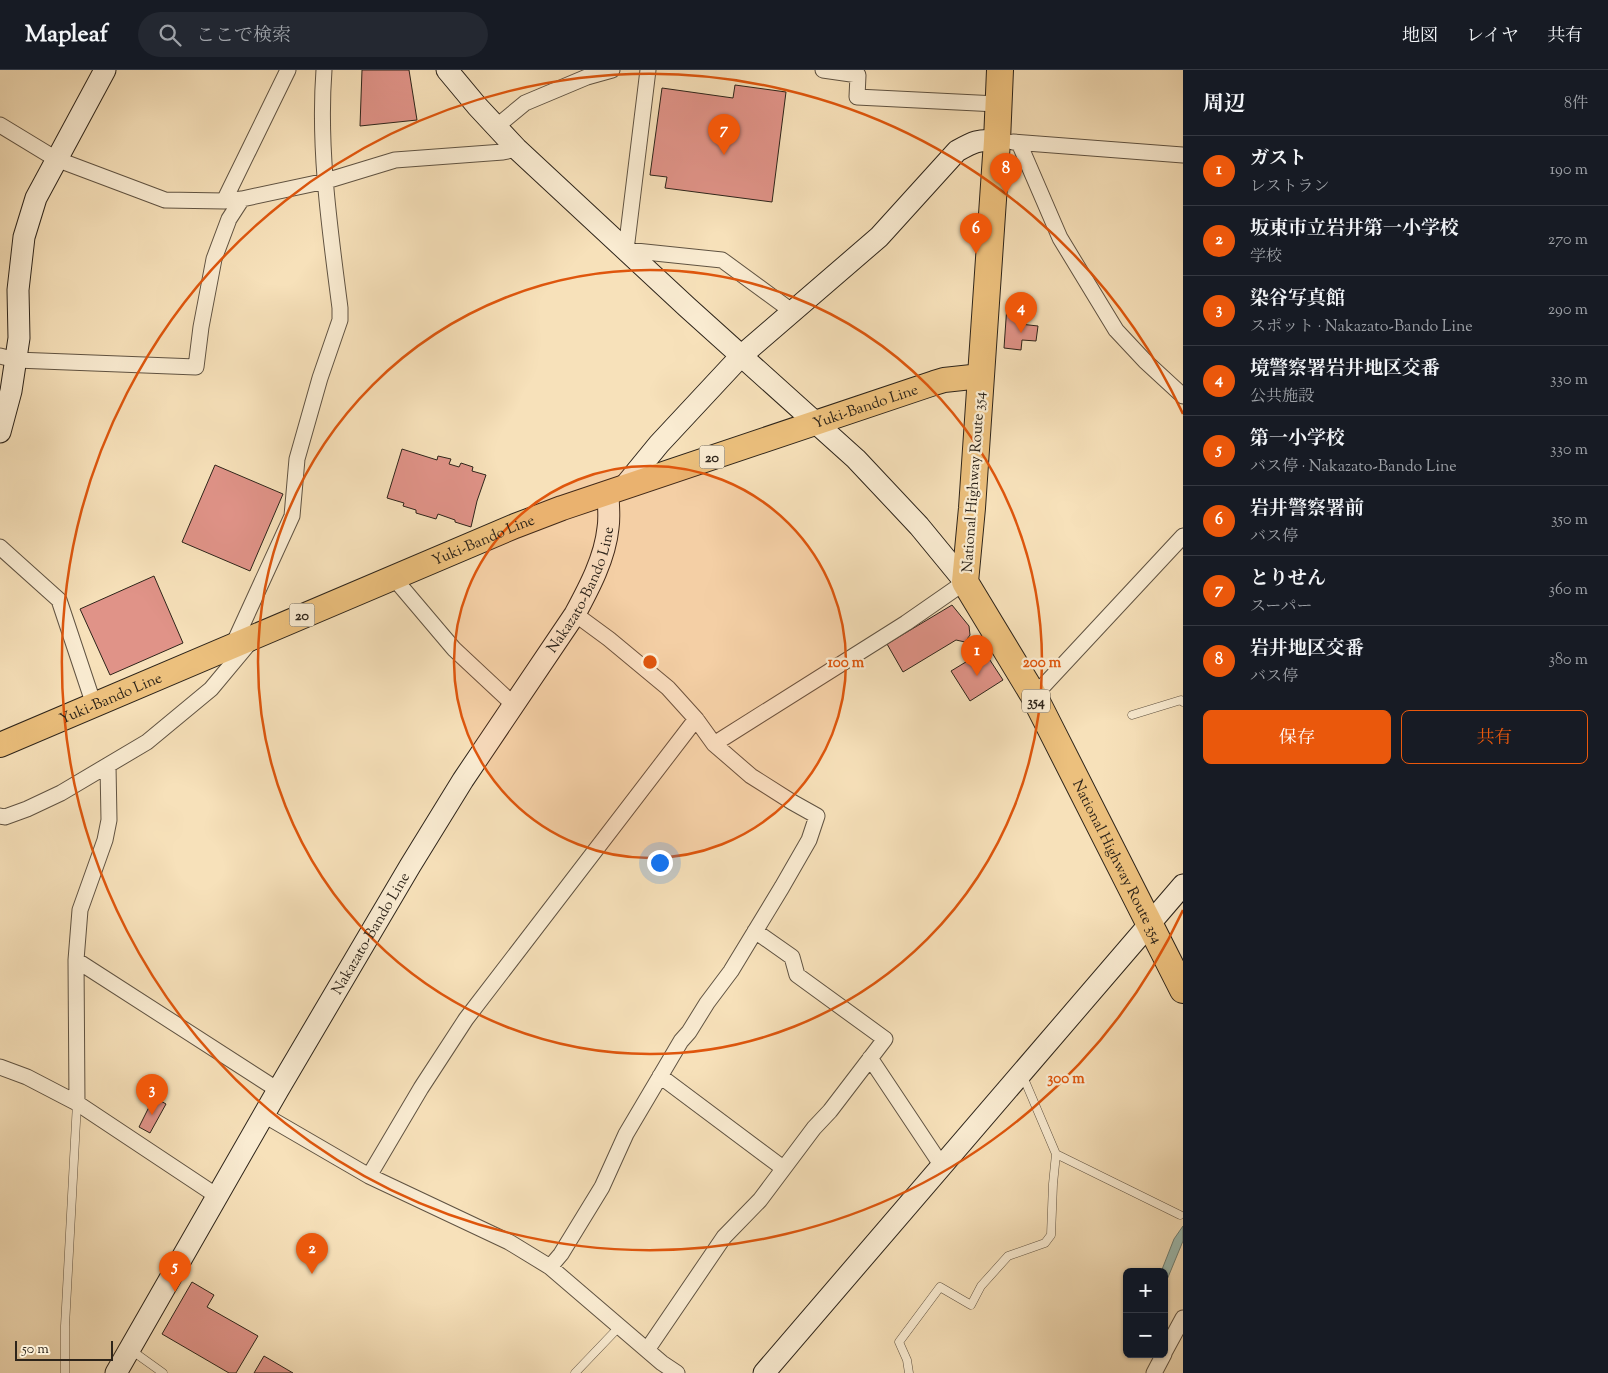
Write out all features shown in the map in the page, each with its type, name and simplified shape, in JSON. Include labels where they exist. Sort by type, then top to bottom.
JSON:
[{"type":"highway","name":"National Highway Route 354","points":[[1000,70],[997,104],[1008,142],[980,376],[972,508],[965,582],[1034,696],[1183,990]]},
{"type":"main road","name":"Yuki-Bando Line","points":[[0,745],[525,522],[939,381],[980,376]]},
{"type":"street","points":[[0,432],[11,391],[8,358],[19,338],[18,290],[24,237],[36,198],[105,70]]},
{"type":"street","points":[[224,201],[288,70]]},
{"type":"street","points":[[233,645],[292,516],[297,458],[320,378],[340,320],[326,181],[322,104],[324,70]]},
{"type":"street","points":[[447,70],[517,149],[741,356],[856,459],[888,492],[965,582],[906,623],[714,744]]},
{"type":"street","points":[[496,127],[525,103],[587,77],[612,70]]},
{"type":"street","points":[[626,250],[648,70]]},
{"type":"street","points":[[823,70],[858,74],[857,97],[997,104]]},
{"type":"street","points":[[0,125],[56,159],[165,200],[224,201],[242,199],[326,181],[395,160],[503,152],[517,149]]},
{"type":"street","points":[[615,490],[741,356],[879,237],[957,151],[973,142],[982,140],[1183,155]]},
{"type":"street","points":[[1008,142],[1060,238],[1116,330],[1145,362],[1183,396]]},
{"type":"street","points":[[8,358],[196,367],[201,327],[214,259],[229,219],[242,199]]},
{"type":"street","points":[[626,250],[722,260],[793,312]]},
{"type":"street","name":"Nakazato-Bando Line","points":[[116,1373],[278,1090],[415,858],[463,780],[575,614],[588,590],[603,552],[615,490]]},
{"type":"street","points":[[1034,696],[1183,536]]},
{"type":"street","points":[[0,547],[59,600],[94,705]]},
{"type":"street","points":[[394,577],[454,649],[514,705]]},
{"type":"street","points":[[550,1267],[562,1254],[602,1187],[626,1134],[660,1076],[707,1003],[731,971],[809,840],[817,816],[751,776],[714,744],[696,719],[668,688],[609,639],[575,614]]},
{"type":"street","points":[[0,816],[5,817],[27,809],[61,793],[147,742],[211,688],[255,636]]},
{"type":"street","points":[[369,1176],[421,1088],[466,1019],[696,719]]},
{"type":"street","points":[[77,1103],[76,960],[80,910],[105,840],[109,820],[108,766]]},
{"type":"street","points":[[764,1373],[1183,885]]},
{"type":"street","points":[[646,1350],[724,1237],[760,1200],[885,1039],[797,975],[792,956],[755,931]]},
{"type":"street","points":[[76,960],[278,1090]]},
{"type":"street","points":[[870,1058],[942,1166]]},
{"type":"street","points":[[0,1066],[77,1103],[217,1196]]},
{"type":"street","points":[[660,1076],[783,1168]]},
{"type":"street","points":[[264,1115],[369,1176],[509,1242],[550,1267],[646,1350],[677,1373]]},
{"type":"street","points":[[1168,1346],[1183,1318]]},
{"type":"street","points":[[1154,1373],[1162,1358]]},
{"type":"lane","points":[[1132,715],[1181,700],[1183,702]]},
{"type":"lane","points":[[909,1373],[907,1360],[899,1342],[940,1287],[971,1305],[982,1286],[1008,1256],[1045,1243],[1051,1235],[1056,1154],[1021,1072]]},
{"type":"lane","points":[[65,1373],[77,1103]]},
{"type":"lane","points":[[1056,1154],[1180,1214]]},
{"type":"lane","points":[[575,1373],[619,1326]]},
{"type":"lane","points":[[129,1349],[163,1373]]},
{"type":"water","points":[[1183,1226],[1183,1241],[1168,1277],[1168,1268],[1163,1268],[1174,1239]]},
{"type":"building","points":[[362,70],[409,70],[417,120],[360,126]]},
{"type":"building","points":[[735,85],[786,92],[772,202],[665,188],[667,177],[650,175],[662,88],[733,98]]},
{"type":"building","points":[[1007,305],[1022,306],[1020,324],[1038,326],[1036,341],[1022,340],[1021,350],[1004,348]]},
{"type":"building","points":[[402,449],[437,460],[438,456],[451,459],[449,464],[459,467],[461,463],[473,467],[472,471],[486,475],[471,527],[438,514],[436,519],[416,513],[416,510],[403,506],[404,503],[387,498]]},
{"type":"building","points":[[215,465],[283,494],[250,571],[182,542]]},
{"type":"building","points":[[154,576],[183,643],[110,675],[80,609]]},
{"type":"building","points":[[952,605],[969,626],[970,635],[965,642],[956,640],[903,672],[887,644]]},
{"type":"building","points":[[984,651],[1003,680],[970,701],[951,671]]},
{"type":"building","points":[[154,1097],[166,1104],[150,1133],[139,1127]]},
{"type":"building","points":[[192,1282],[214,1295],[207,1307],[258,1336],[236,1373],[229,1373],[162,1334]]},
{"type":"building","points":[[264,1356],[293,1373],[254,1373]]},
{"type":"place","name":"とりせん","points":[[724,155]]},
{"type":"place","name":"岩井地区交番","points":[[1006,194]]},
{"type":"place","name":"岩井警察署前","points":[[976,254]]},
{"type":"place","name":"境警察署岩井地区交番","points":[[1021,333]]},
{"type":"place","name":"ガスト","points":[[977,676]]},
{"type":"place","name":"染谷写真館","points":[[152,1115]]},
{"type":"place","name":"坂東市立岩井第一小学校","points":[[312,1274]]},
{"type":"place","name":"第一小学校","points":[[175,1292]]}]
